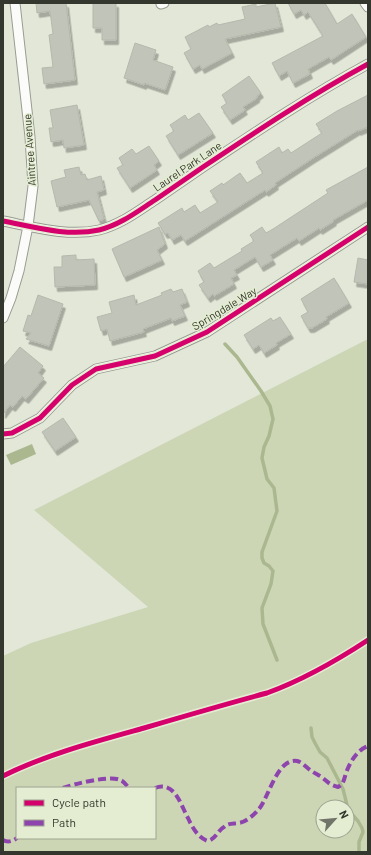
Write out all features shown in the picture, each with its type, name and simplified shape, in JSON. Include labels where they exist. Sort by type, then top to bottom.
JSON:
[{"type":"street","name":"Aintree Avenue","points":[[3,318],[20,271],[33,186],[30,137],[15,3]]},
{"type":"street","points":[[365,3],[368,7]]},
{"type":"street","name":"Laurel Park Lane","points":[[3,221],[61,231],[80,232],[100,230],[119,222],[142,209],[233,147],[331,84],[368,64]]},
{"type":"street","name":"Springdale Way","points":[[3,434],[12,433],[40,418],[72,385],[96,369],[155,356],[207,332],[368,228]]},
{"type":"shaded area","points":[[368,339],[368,852],[3,852],[3,656],[31,643],[148,607],[34,510]]},
{"type":"shaded area","points":[[32,444],[36,454],[11,465],[6,455]]},
{"type":"building","points":[[36,3],[66,3],[75,80],[44,84],[42,68],[53,67],[49,35],[53,34],[50,11],[37,13]]},
{"type":"building","points":[[93,3],[116,3],[116,40],[102,40],[102,28],[93,28]]},
{"type":"building","points":[[275,3],[281,27],[225,39],[232,53],[202,69],[200,65],[193,69],[184,53],[191,49],[185,37],[208,25],[209,27],[217,23],[218,25],[245,19],[242,7],[256,4],[256,7]]},
{"type":"building","points":[[288,3],[325,3],[337,24],[352,14],[366,37],[331,60],[329,57],[308,69],[310,74],[293,83],[287,71],[279,76],[272,63],[323,36],[308,12],[304,15],[301,10],[294,14]]},
{"type":"building","points":[[135,43],[156,50],[153,60],[173,67],[165,90],[124,78]]},
{"type":"building","points":[[249,76],[261,93],[257,96],[257,98],[243,107],[245,110],[230,120],[221,107],[227,103],[222,95]]},
{"type":"building","points":[[368,95],[368,127],[358,130],[313,158],[275,183],[276,185],[266,192],[265,190],[185,241],[181,235],[172,240],[168,233],[165,234],[158,223],[182,208],[184,212],[195,205],[200,213],[218,202],[210,191],[222,183],[223,185],[240,173],[247,183],[263,173],[256,162],[279,147],[282,153],[288,149],[291,153],[322,133],[316,124]]},
{"type":"building","points":[[77,105],[84,145],[64,148],[63,140],[51,142],[49,128],[53,128],[50,110]]},
{"type":"building","points":[[199,113],[213,133],[178,155],[166,136],[174,131],[170,125],[185,115],[188,120]]},
{"type":"building","points":[[149,146],[159,161],[154,165],[157,170],[130,188],[117,168],[123,165],[119,158],[132,149],[136,154]]},
{"type":"building","points":[[79,167],[81,175],[85,174],[87,180],[101,176],[104,190],[97,192],[104,219],[99,221],[89,200],[57,207],[51,181],[66,177],[64,170]]},
{"type":"building","points":[[368,167],[368,200],[333,220],[334,221],[320,230],[319,228],[299,241],[297,238],[270,255],[273,260],[261,267],[255,257],[234,270],[237,275],[231,278],[234,284],[208,298],[199,285],[204,282],[198,271],[210,263],[214,268],[242,251],[241,249],[254,241],[250,235],[262,227],[266,233],[328,193],[326,190]]},
{"type":"building","points":[[159,227],[165,244],[157,250],[162,260],[124,277],[112,249]]},
{"type":"building","points":[[76,255],[76,260],[94,259],[95,285],[55,287],[54,267],[62,267],[62,256]]},
{"type":"building","points":[[358,258],[368,260],[368,284],[354,282]]},
{"type":"building","points":[[334,278],[349,303],[326,317],[327,319],[312,328],[308,328],[301,316],[308,312],[301,299]]},
{"type":"building","points":[[171,289],[173,292],[182,289],[187,302],[180,305],[185,316],[172,321],[171,318],[143,329],[144,332],[110,341],[107,329],[101,331],[97,317],[112,313],[109,302],[134,295],[136,305],[162,295],[161,293]]},
{"type":"building","points":[[38,295],[63,304],[49,346],[26,339],[31,333],[23,331],[28,315],[31,316]]},
{"type":"building","points":[[280,317],[291,334],[276,343],[277,345],[264,353],[259,345],[253,349],[244,335],[271,318],[273,321]]},
{"type":"building","points":[[20,347],[43,366],[38,373],[44,378],[26,399],[22,396],[13,407],[10,405],[3,414],[3,367]]},
{"type":"building","points":[[63,418],[76,437],[55,451],[42,432]]},
{"type":"waterway","points":[[225,344],[237,357],[261,391],[270,406],[273,419],[262,458],[267,479],[274,488],[277,511],[262,552],[264,563],[273,571],[271,584],[262,608],[263,624],[277,660]]},
{"type":"waterway","points":[[311,728],[312,737],[315,743],[320,752],[327,758],[343,789],[349,811],[362,828],[363,832],[359,842],[359,852]]},
{"type":"marked path","points":[[156,788],[162,786],[172,791],[180,801],[191,825],[196,832],[204,840],[208,841],[229,824],[239,823],[255,814],[263,803],[274,779],[284,766],[290,762],[301,762],[330,784],[338,787],[343,783],[354,757],[360,750],[368,746]]},
{"type":"marked path","points":[[66,787],[100,779],[115,779],[124,782],[128,787]]},
{"type":"marked path","points":[[3,840],[10,841],[16,839]]},
{"type":"cycle path","points":[[3,221],[63,232],[87,232],[114,225],[135,213],[284,114],[368,64]]},
{"type":"cycle path","points":[[3,434],[12,433],[40,418],[72,385],[96,369],[155,356],[207,332],[368,227]]},
{"type":"cycle path","points":[[3,776],[37,761],[72,749],[267,693],[319,670],[368,640]]}]
